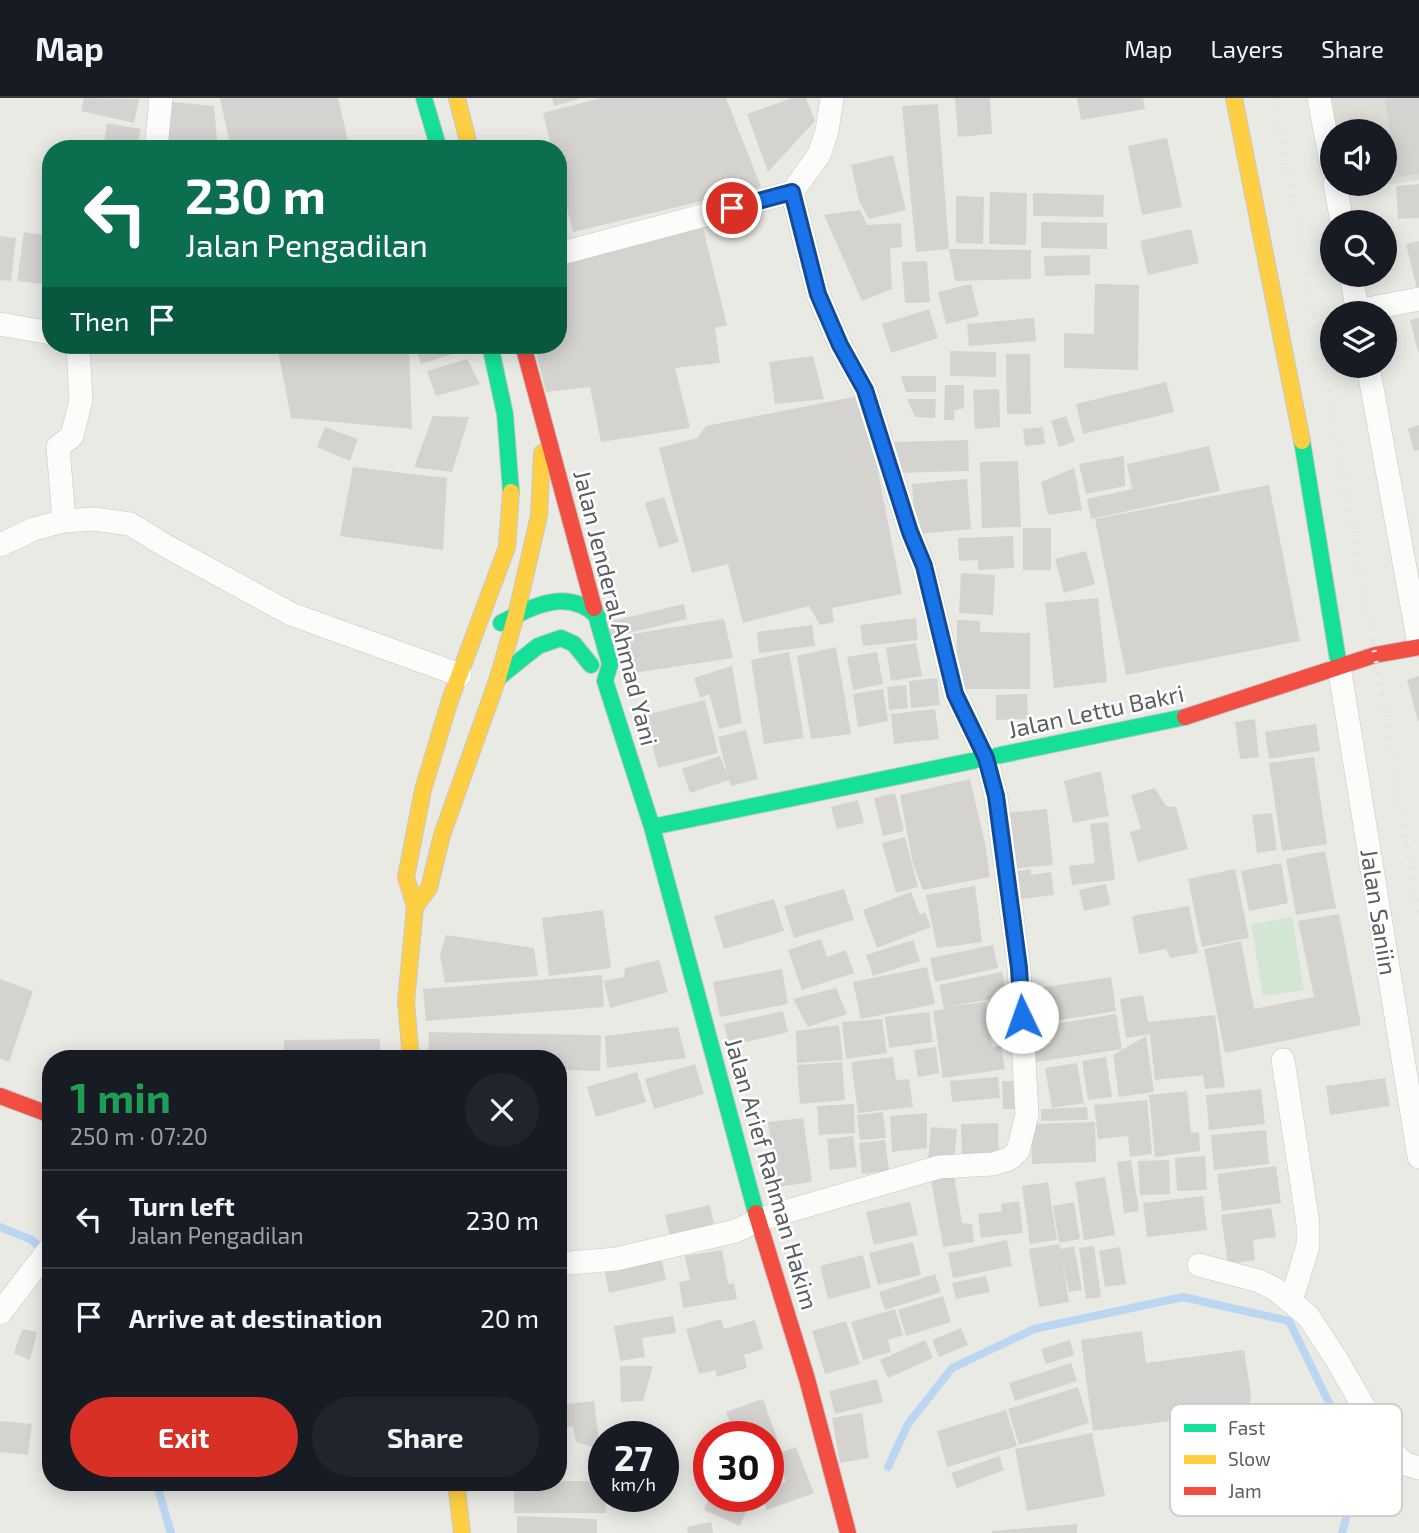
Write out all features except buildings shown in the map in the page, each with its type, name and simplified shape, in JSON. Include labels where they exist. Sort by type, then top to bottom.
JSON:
[{"type":"main road","points":[[424,98],[436,140]]},
{"type":"main road","points":[[457,98],[468,140]]},
{"type":"main road","points":[[1234,98],[1294,394],[1339,666]]},
{"type":"main road","points":[[410,1050],[406,1002],[415,906],[406,877],[424,790],[460,675],[507,547],[512,484],[505,414],[492,354]]},
{"type":"main road","points":[[415,906],[429,888],[442,835],[498,678],[539,516],[542,443],[537,399],[525,354]]},
{"type":"main road","name":"Jalan Jenderal Ahmad Yani","points":[[537,399],[610,664],[605,681],[652,827]]},
{"type":"main road","points":[[505,414],[551,534]]},
{"type":"main road","points":[[471,649],[487,632],[516,615],[571,596]]},
{"type":"main road","points":[[571,596],[598,617]]},
{"type":"main road","points":[[571,596],[591,665]]},
{"type":"main road","points":[[498,678],[538,646],[561,638],[574,644],[605,681]]},
{"type":"main road","name":"Jalan Lettu Bakri","points":[[652,827],[1191,716],[1339,666],[1419,646]]},
{"type":"main road","name":"Jalan Arief Rahman Hakim","points":[[652,827],[758,1220],[807,1379],[848,1533]]},
{"type":"main road","points":[[0,1096],[42,1112]]},
{"type":"main road","points":[[457,1491],[462,1533]]},
{"type":"street","points":[[157,140],[161,98]]},
{"type":"street","points":[[567,252],[792,192],[819,155],[827,131],[832,98]]},
{"type":"street","points":[[1319,98],[1323,119]]},
{"type":"street","points":[[567,1263],[616,1259],[736,1231],[758,1220],[939,1167],[993,1164],[1009,1159],[1017,1151],[1027,1115],[1019,968],[998,804],[986,758],[955,694],[924,566],[910,532],[865,390],[840,345],[818,294],[792,192]]},
{"type":"street","points":[[1397,304],[1419,299]]},
{"type":"street","points":[[0,324],[42,331]]},
{"type":"street","points":[[64,521],[58,447],[72,436],[81,400],[78,354]]},
{"type":"street","points":[[1369,378],[1419,646]]},
{"type":"street","points":[[0,545],[34,529],[64,521],[94,519],[130,524],[291,614],[460,675]]},
{"type":"street","name":"Jalan Saniin","points":[[1339,666],[1419,1157]]},
{"type":"street","points":[[1283,1060],[1308,1224],[1308,1246],[1291,1301]]},
{"type":"street","points":[[0,1313],[42,1259]]},
{"type":"street","points":[[1199,1265],[1259,1281],[1291,1301],[1308,1316],[1321,1333],[1362,1404]]},
{"type":"street","points":[[1402,1461],[1419,1468]]},
{"type":"shaded area","points":[[1328,98],[1419,98],[1419,180],[1397,183],[1397,119],[1331,119]]},
{"type":"green space","points":[[1292,917],[1304,990],[1263,996],[1251,924]]},
{"type":"waterway","points":[[0,1227],[32,1240],[42,1250]]},
{"type":"waterway","points":[[888,1467],[908,1424],[952,1368],[1034,1329],[1183,1297],[1289,1321],[1330,1404]]},
{"type":"waterway","points":[[159,1491],[171,1533]]},
{"type":"waterway","points":[[1342,1533],[1347,1516]]},
{"type":"railway","points":[[1275,98],[1375,655],[1419,918]]},
{"type":"traffic: fast","points":[[424,98],[436,140]]},
{"type":"traffic: fast","points":[[492,354],[505,414],[511,492]]},
{"type":"traffic: fast","points":[[1302,441],[1339,666]]},
{"type":"traffic: fast","points":[[501,623],[538,606],[563,601],[587,608],[598,617]]},
{"type":"traffic: fast","points":[[594,608],[610,664],[605,681],[652,827],[756,1213]]},
{"type":"traffic: fast","points":[[498,678],[538,646],[561,638],[574,644],[591,665]]},
{"type":"traffic: fast","points":[[652,827],[1185,717]]},
{"type":"traffic: slow","points":[[457,98],[468,140]]},
{"type":"traffic: slow","points":[[1234,98],[1302,441]]},
{"type":"traffic: slow","points":[[415,907],[429,888],[442,835],[498,678],[516,615],[539,516],[542,453]]},
{"type":"traffic: slow","points":[[410,1050],[406,1002],[415,907],[406,877],[423,790],[450,700],[507,547],[511,492]]},
{"type":"traffic: slow","points":[[457,1491],[462,1533]]},
{"type":"traffic: jam","points":[[525,354],[594,608]]},
{"type":"traffic: jam","points":[[1185,717],[1375,655],[1419,647]]},
{"type":"traffic: jam","points":[[0,1096],[42,1112]]},
{"type":"traffic: jam","points":[[756,1213],[807,1379],[848,1533]]},
{"type":"route","points":[[732,208],[792,192],[818,294],[840,345],[865,390],[910,532],[924,566],[955,694],[986,758],[996,796],[1019,968],[1022,1017]]}]
